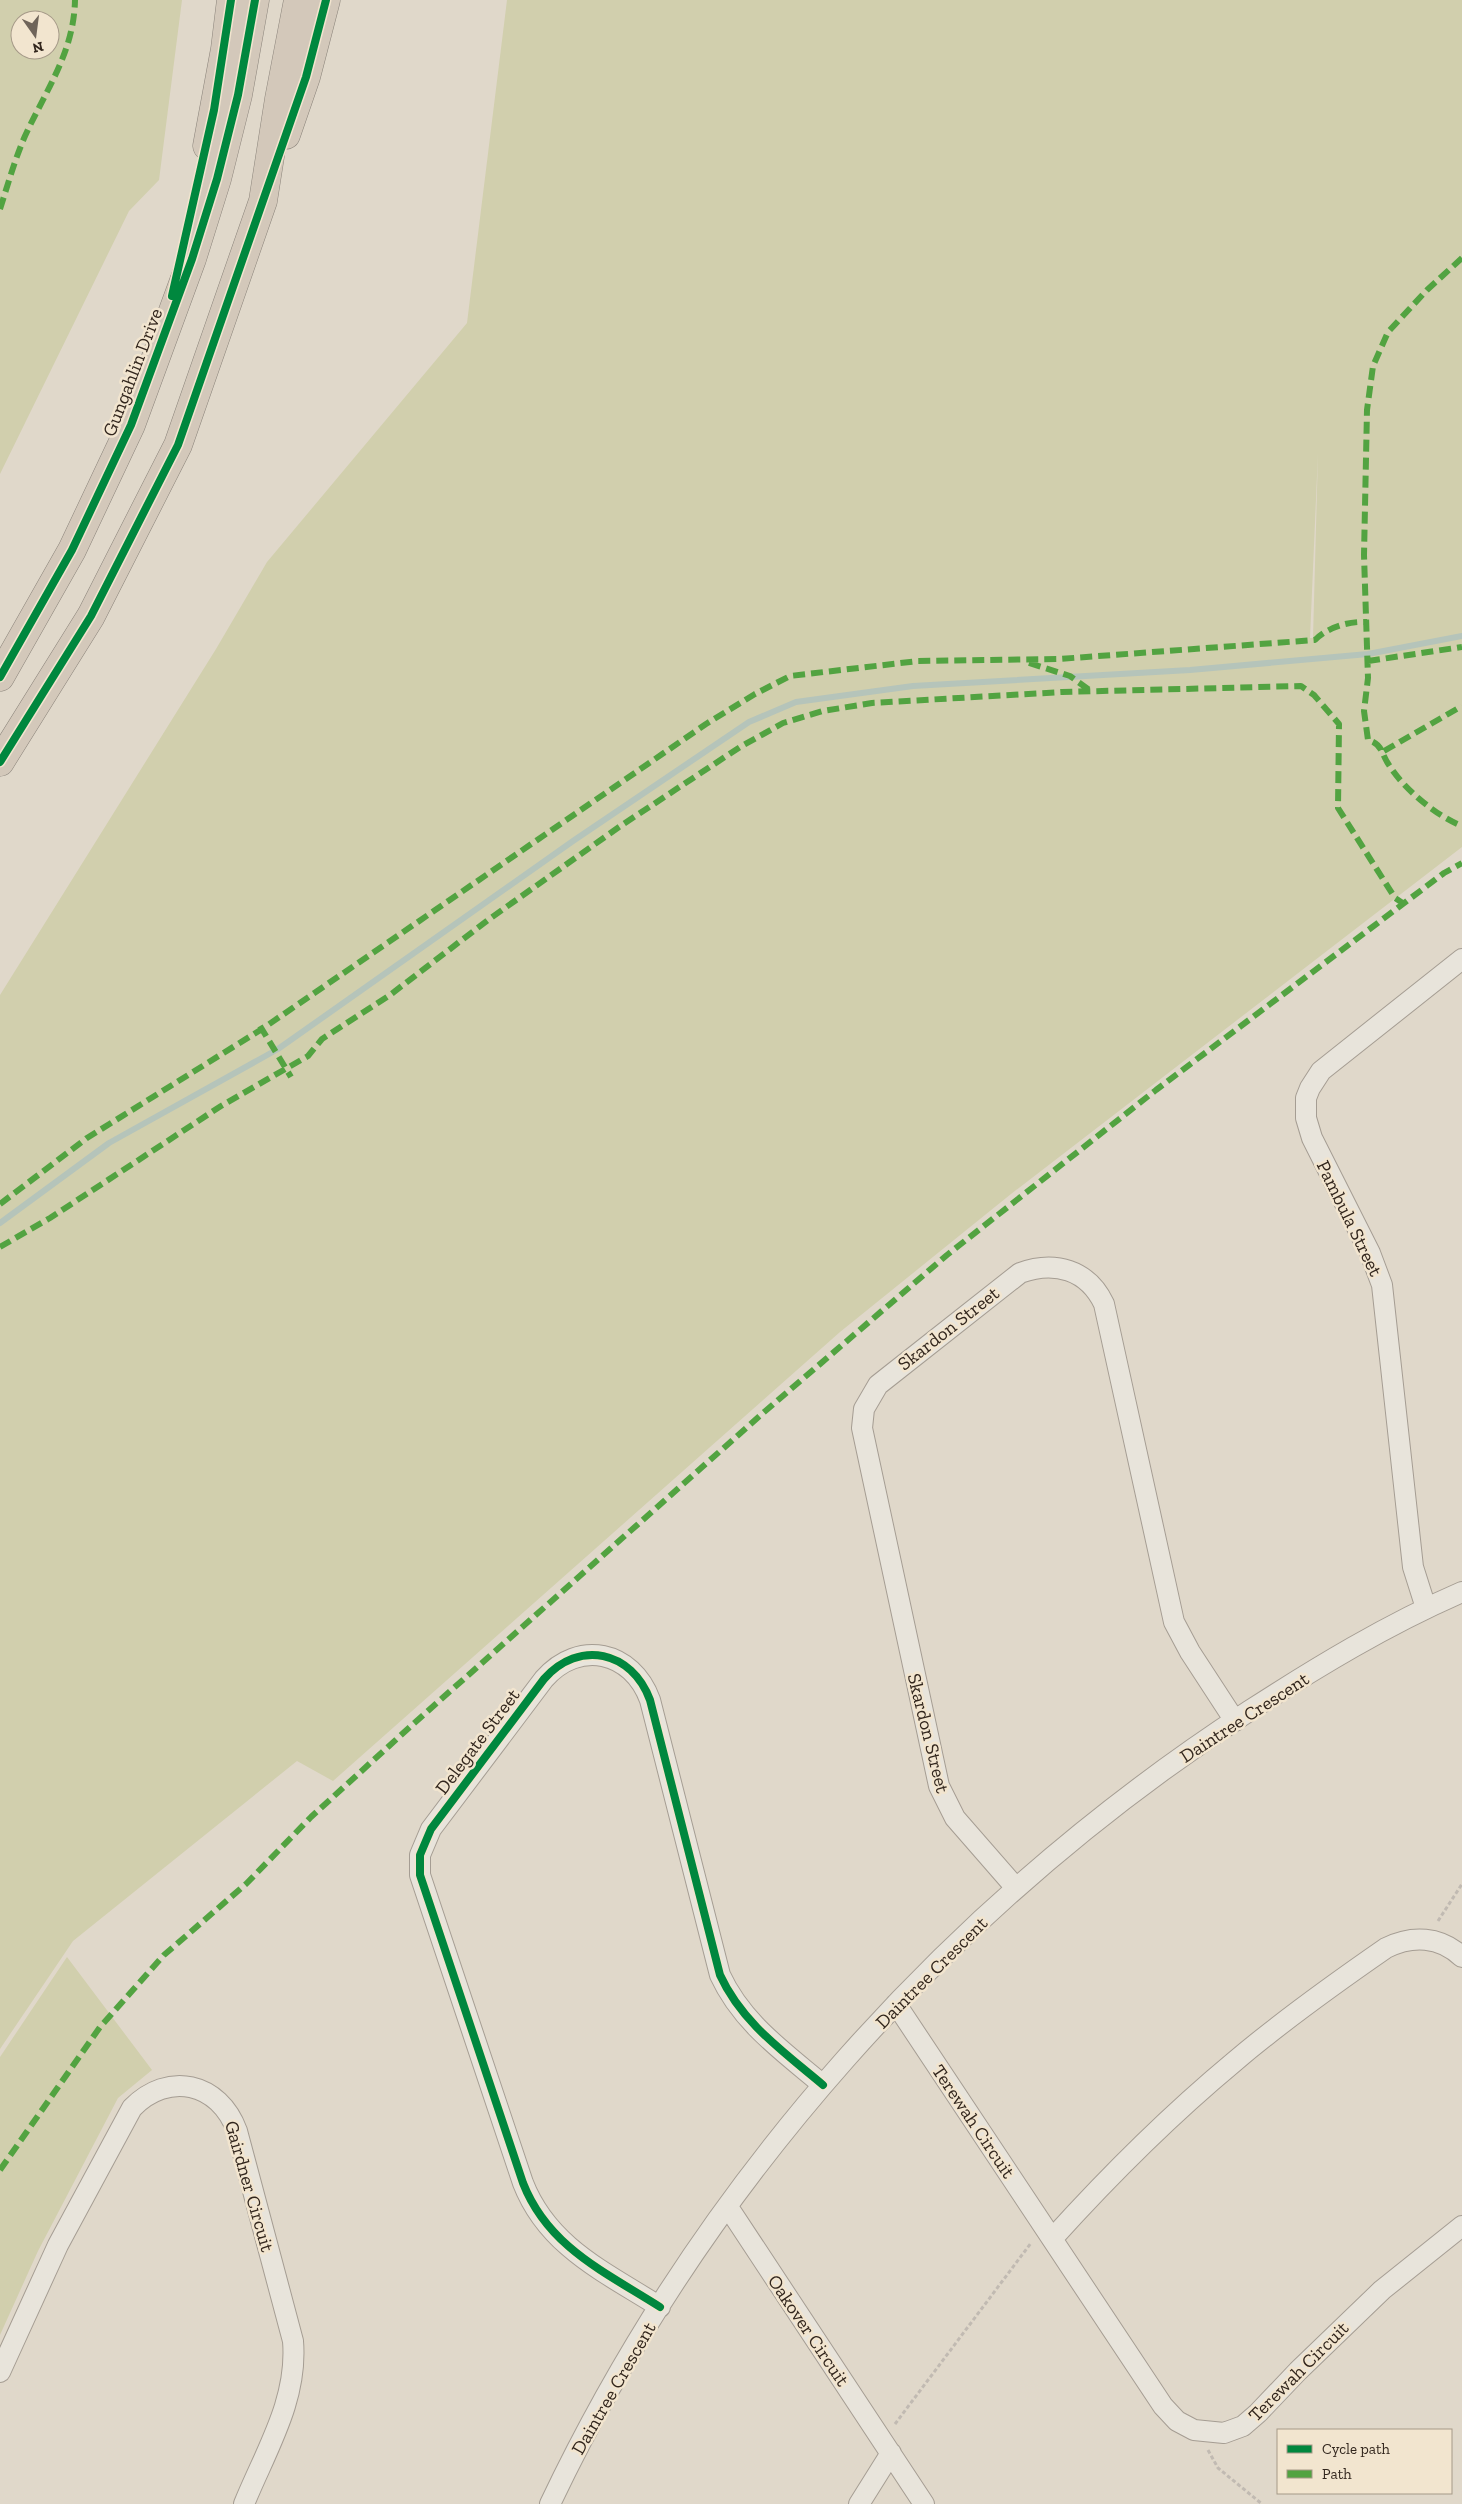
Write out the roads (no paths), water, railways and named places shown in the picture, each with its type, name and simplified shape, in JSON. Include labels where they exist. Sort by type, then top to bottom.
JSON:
[{"type":"highway","points":[[163,338],[214,110],[231,0]]},
{"type":"highway","name":"Gungahlin Drive","points":[[0,677],[49,593],[92,510],[131,425],[192,259],[217,179],[238,95],[255,0]]},
{"type":"highway","points":[[263,201],[278,99],[298,0]]},
{"type":"highway","points":[[0,762],[91,616],[178,445],[306,77],[326,0]]},
{"type":"street","name":"Pambula Street","points":[[1426,1608],[1413,1567],[1382,1285],[1370,1253],[1312,1138],[1305,1108],[1310,1088],[1320,1071],[1462,959]]},
{"type":"street","name":"Skardon Street","points":[[1016,1888],[955,1818],[939,1786],[862,1428],[864,1409],[878,1384],[1020,1273],[1049,1266],[1069,1270],[1094,1287],[1104,1304],[1174,1622],[1190,1652],[1235,1721]]},
{"type":"street","name":"Daintree Crescent","points":[[550,2504],[590,2425],[660,2307],[728,2207],[823,2085],[896,2004],[1016,1888],[1115,1806],[1235,1721],[1325,1664],[1426,1608],[1462,1592]]},
{"type":"street","name":"Delegate Street","points":[[660,2307],[567,2247],[555,2236],[536,2212],[522,2183],[420,1875],[420,1855],[431,1829],[544,1679],[559,1665],[578,1657],[599,1655],[609,1657],[628,1667],[642,1681],[650,1700],[720,1976],[736,2005],[747,2019],[823,2085]]},
{"type":"street","points":[[1052,2239],[1139,2147],[1233,2062],[1283,2022],[1386,1948],[1404,1940],[1427,1939],[1444,1944],[1462,1957]]},
{"type":"street","name":"Terewah Circuit","points":[[896,2004],[1170,2414],[1185,2426],[1204,2433],[1224,2433],[1251,2420],[1305,2364],[1382,2290],[1462,2226]]},
{"type":"street","name":"Gairdner Circuit","points":[[0,2372],[58,2245],[132,2108],[148,2095],[166,2087],[186,2086],[206,2092],[229,2112],[237,2131],[293,2341],[294,2373],[287,2404],[244,2504]]},
{"type":"street","name":"Oakover Circuit","points":[[728,2207],[924,2504]]},
{"type":"street","points":[[859,2504],[890,2453]]},
{"type":"waterway","points":[[0,1223],[109,1143],[278,1049],[573,841],[749,722],[796,702],[913,686],[1190,670],[1368,654],[1462,636]]}]
